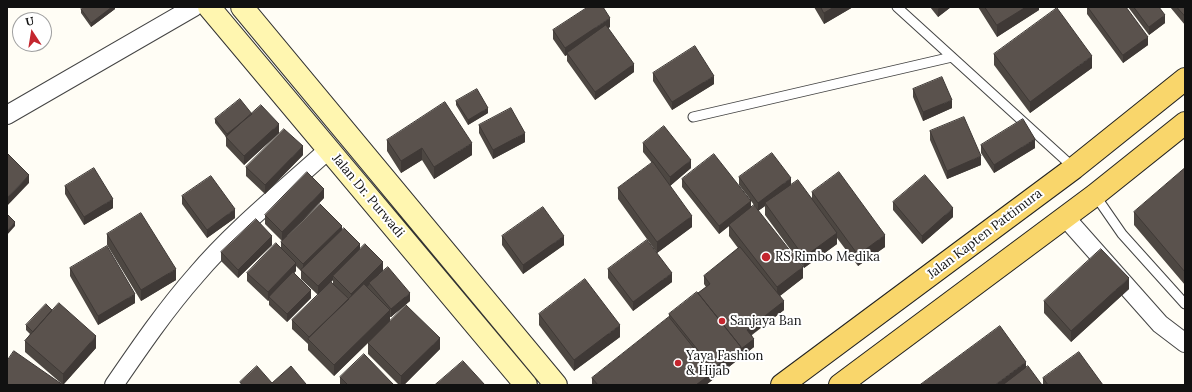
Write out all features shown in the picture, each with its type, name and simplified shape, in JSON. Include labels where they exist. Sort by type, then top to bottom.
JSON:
[{"type":"main road","name":"Jalan Kapten Pattimura","points":[[782,385],[1074,168],[1185,79]]},
{"type":"main road","points":[[840,385],[1095,195],[1185,123]]},
{"type":"street","points":[[7,116],[194,7]]},
{"type":"street","name":"Jalan Dr. Purwadi","points":[[209,7],[526,385]]},
{"type":"street","name":"Jalan Dr. Purwadi","points":[[242,7],[556,385]]},
{"type":"street","points":[[114,385],[156,324],[196,274],[235,234],[329,149]]},
{"type":"street","points":[[1065,217],[1160,324],[1185,343]]},
{"type":"lane","points":[[897,7],[1074,168]]},
{"type":"lane","points":[[693,117],[952,57]]},
{"type":"lane","points":[[1095,195],[1122,234],[1185,304]]},
{"type":"building","points":[[83,7],[112,7],[91,23],[81,9]]},
{"type":"building","points":[[588,7],[603,7],[610,18],[565,48],[553,30]]},
{"type":"building","points":[[821,7],[834,7],[824,13]]},
{"type":"building","points":[[985,7],[1026,7],[997,25]]},
{"type":"building","points":[[1088,7],[1126,7],[1148,37],[1123,55]]},
{"type":"building","points":[[1134,7],[1159,7],[1165,15],[1149,27]]},
{"type":"building","points":[[1177,7],[1185,7],[1185,16]]},
{"type":"building","points":[[1057,8],[1092,56],[1030,102],[994,54]]},
{"type":"building","points":[[606,25],[634,64],[595,92],[567,53]]},
{"type":"building","points":[[695,46],[714,76],[672,102],[653,73]]},
{"type":"building","points":[[942,77],[952,100],[923,112],[913,89]]},
{"type":"building","points":[[477,89],[488,108],[468,120],[456,101]]},
{"type":"building","points":[[240,99],[252,114],[227,134],[215,119]]},
{"type":"building","points":[[445,102],[472,143],[434,167],[422,148],[401,161],[387,140]]},
{"type":"building","points":[[261,105],[279,124],[244,156],[226,137]]},
{"type":"building","points":[[511,108],[525,133],[493,150],[479,125]]},
{"type":"building","points":[[964,117],[981,156],[947,171],[930,131]]},
{"type":"building","points":[[1023,119],[1035,139],[994,165],[981,145]]},
{"type":"building","points":[[664,126],[691,160],[670,177],[643,143]]},
{"type":"building","points":[[284,129],[303,146],[265,185],[246,167]]},
{"type":"building","points":[[7,153],[29,175],[7,198]]},
{"type":"building","points":[[772,153],[791,178],[758,203],[739,177]]},
{"type":"building","points":[[714,154],[751,201],[719,226],[682,179]]},
{"type":"building","points":[[653,162],[692,216],[657,242],[618,188]]},
{"type":"building","points":[[94,168],[113,199],[84,217],[65,186]]},
{"type":"building","points":[[1185,168],[1185,272],[1134,212]]},
{"type":"building","points":[[307,172],[324,189],[282,232],[265,215]]},
{"type":"building","points":[[839,172],[885,235],[858,255],[812,192]]},
{"type":"building","points":[[925,175],[953,208],[922,236],[893,202]]},
{"type":"building","points":[[211,176],[235,209],[207,230],[182,196]]},
{"type":"building","points":[[798,180],[837,233],[804,257],[765,203]]},
{"type":"building","points":[[320,204],[342,226],[303,264],[281,242]]},
{"type":"building","name":"RS Rimbo Medika","points":[[754,205],[803,267],[777,287],[729,225]]},
{"type":"building","points":[[543,207],[564,236],[523,265],[502,236]]},
{"type":"building","points":[[141,213],[176,269],[141,290],[107,234]]},
{"type":"building","points":[[7,214],[15,222],[7,231]]},
{"type":"building","points":[[256,219],[272,236],[238,270],[221,252]]},
{"type":"building","points":[[344,228],[360,244],[318,286],[301,270]]},
{"type":"building","points":[[647,240],[672,273],[633,302],[608,269]]},
{"type":"building","points":[[276,243],[296,263],[268,292],[247,273]]},
{"type":"building","points":[[365,244],[383,262],[351,294],[333,276]]},
{"type":"building","points":[[107,246],[135,294],[98,316],[70,268]]},
{"type":"building","points":[[740,247],[784,301],[747,330],[754,339],[741,349],[741,347],[698,293],[710,284],[704,276]]},
{"type":"building","points":[[1101,249],[1129,278],[1071,331],[1044,301]]},
{"type":"building","points":[[388,267],[410,293],[391,309],[369,283]]},
{"type":"building","points":[[293,272],[311,290],[287,314],[269,297]]},
{"type":"building","points":[[585,279],[620,325],[574,360],[539,314]]},
{"type":"building","points":[[331,282],[349,299],[309,337],[292,320]]},
{"type":"building","points":[[364,284],[390,310],[334,365],[308,339]]},
{"type":"building","points":[[697,292],[741,347],[713,369],[669,314]]},
{"type":"building","points":[[59,303],[96,336],[63,374],[25,341]]},
{"type":"building","points":[[46,304],[52,310],[33,332],[26,325]]},
{"type":"building","points":[[406,305],[440,338],[401,376],[368,343]]},
{"type":"building","points":[[669,317],[713,372],[696,385],[598,385],[592,378]]},
{"type":"building","points":[[1000,326],[1026,362],[995,385],[920,385]]},
{"type":"building","points":[[14,351],[63,385],[8,385],[7,361]]},
{"type":"building","points":[[1079,352],[1103,385],[1048,385],[1043,378]]},
{"type":"building","points":[[364,354],[394,385],[348,385],[340,377]]},
{"type":"building","points":[[463,361],[485,385],[435,385]]},
{"type":"building","points":[[257,366],[272,383],[291,366],[306,384],[242,385],[240,382]]},
{"type":"building","points":[[1028,366],[1042,385],[1003,385]]},
{"type":"place","name":"RS Rimbo Medika","points":[[766,257]]},
{"type":"place","name":"Sanjaya Ban","points":[[722,321]]},
{"type":"place","name":"Yaya Fashion & Hijab","points":[[678,363]]}]
